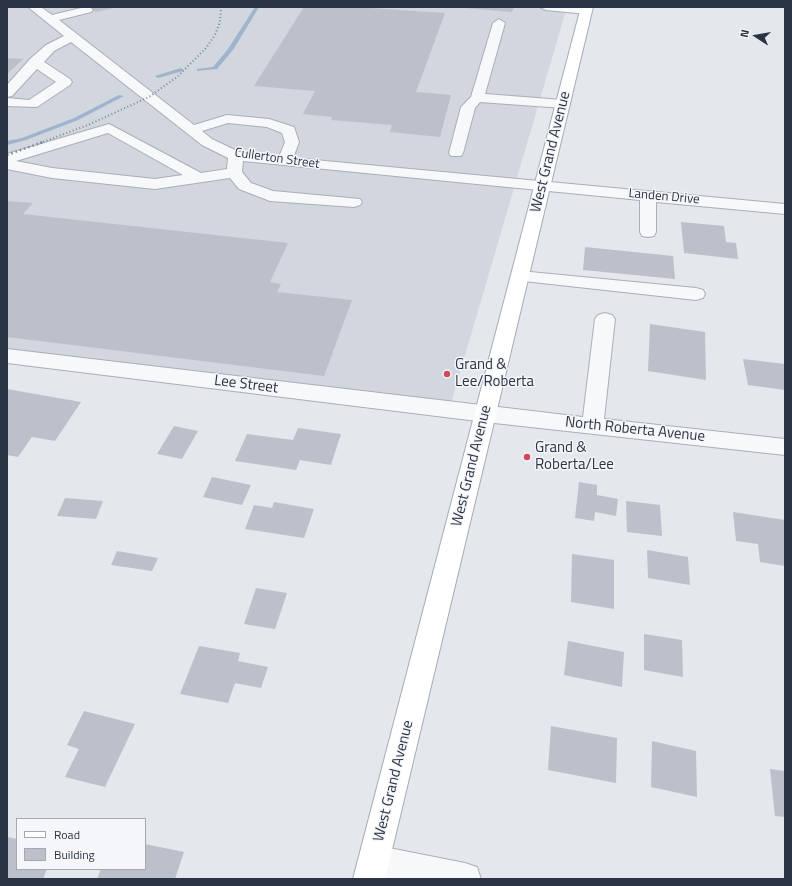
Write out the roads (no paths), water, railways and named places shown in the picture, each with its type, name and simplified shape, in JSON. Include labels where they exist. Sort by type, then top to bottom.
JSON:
[{"type":"main road","name":"West Grand Avenue","points":[[371,870],[587,9]]},
{"type":"street","name":"Cullerton Street","points":[[34,7],[207,142],[236,156],[284,162],[543,186]]},
{"type":"street","points":[[546,7],[587,9]]},
{"type":"street","points":[[50,19],[87,10]]},
{"type":"street","points":[[456,153],[468,107],[477,98],[499,23]]},
{"type":"street","points":[[7,92],[50,48],[72,37]]},
{"type":"street","points":[[7,102],[32,104],[65,82],[35,62]]},
{"type":"street","points":[[477,98],[563,104]]},
{"type":"street","points":[[192,130],[226,119],[269,123],[289,130],[292,142],[284,162]]},
{"type":"street","points":[[7,159],[109,128],[199,178]]},
{"type":"street","points":[[236,156],[234,173],[245,186],[270,196],[354,202]]},
{"type":"street","points":[[7,164],[52,174],[155,184],[234,173]]},
{"type":"street","name":"Landen Drive","points":[[543,186],[785,209]]},
{"type":"street","points":[[648,196],[648,232]]},
{"type":"street","points":[[520,276],[696,294]]},
{"type":"street","points":[[593,426],[605,319]]},
{"type":"street","name":"Lee Street","points":[[7,356],[485,414]]},
{"type":"street","name":"North Roberta Avenue","points":[[485,414],[785,448]]},
{"type":"street","points":[[371,870],[465,879]]},
{"type":"waterway","points":[[199,70],[215,68],[230,50],[257,7]]},
{"type":"waterway","points":[[158,76],[181,70]]},
{"type":"waterway","points":[[7,143],[24,139],[76,119],[121,96]]},
{"type":"railway","points":[[40,143],[88,125],[149,97],[177,77],[206,48],[215,35],[220,22],[221,7]]},
{"type":"railway","points":[[7,155],[43,142]]},
{"type":"place","name":"Grand & Lee/Roberta","points":[[447,374]]},
{"type":"place","name":"Grand & Roberta/Lee","points":[[527,457]]}]
